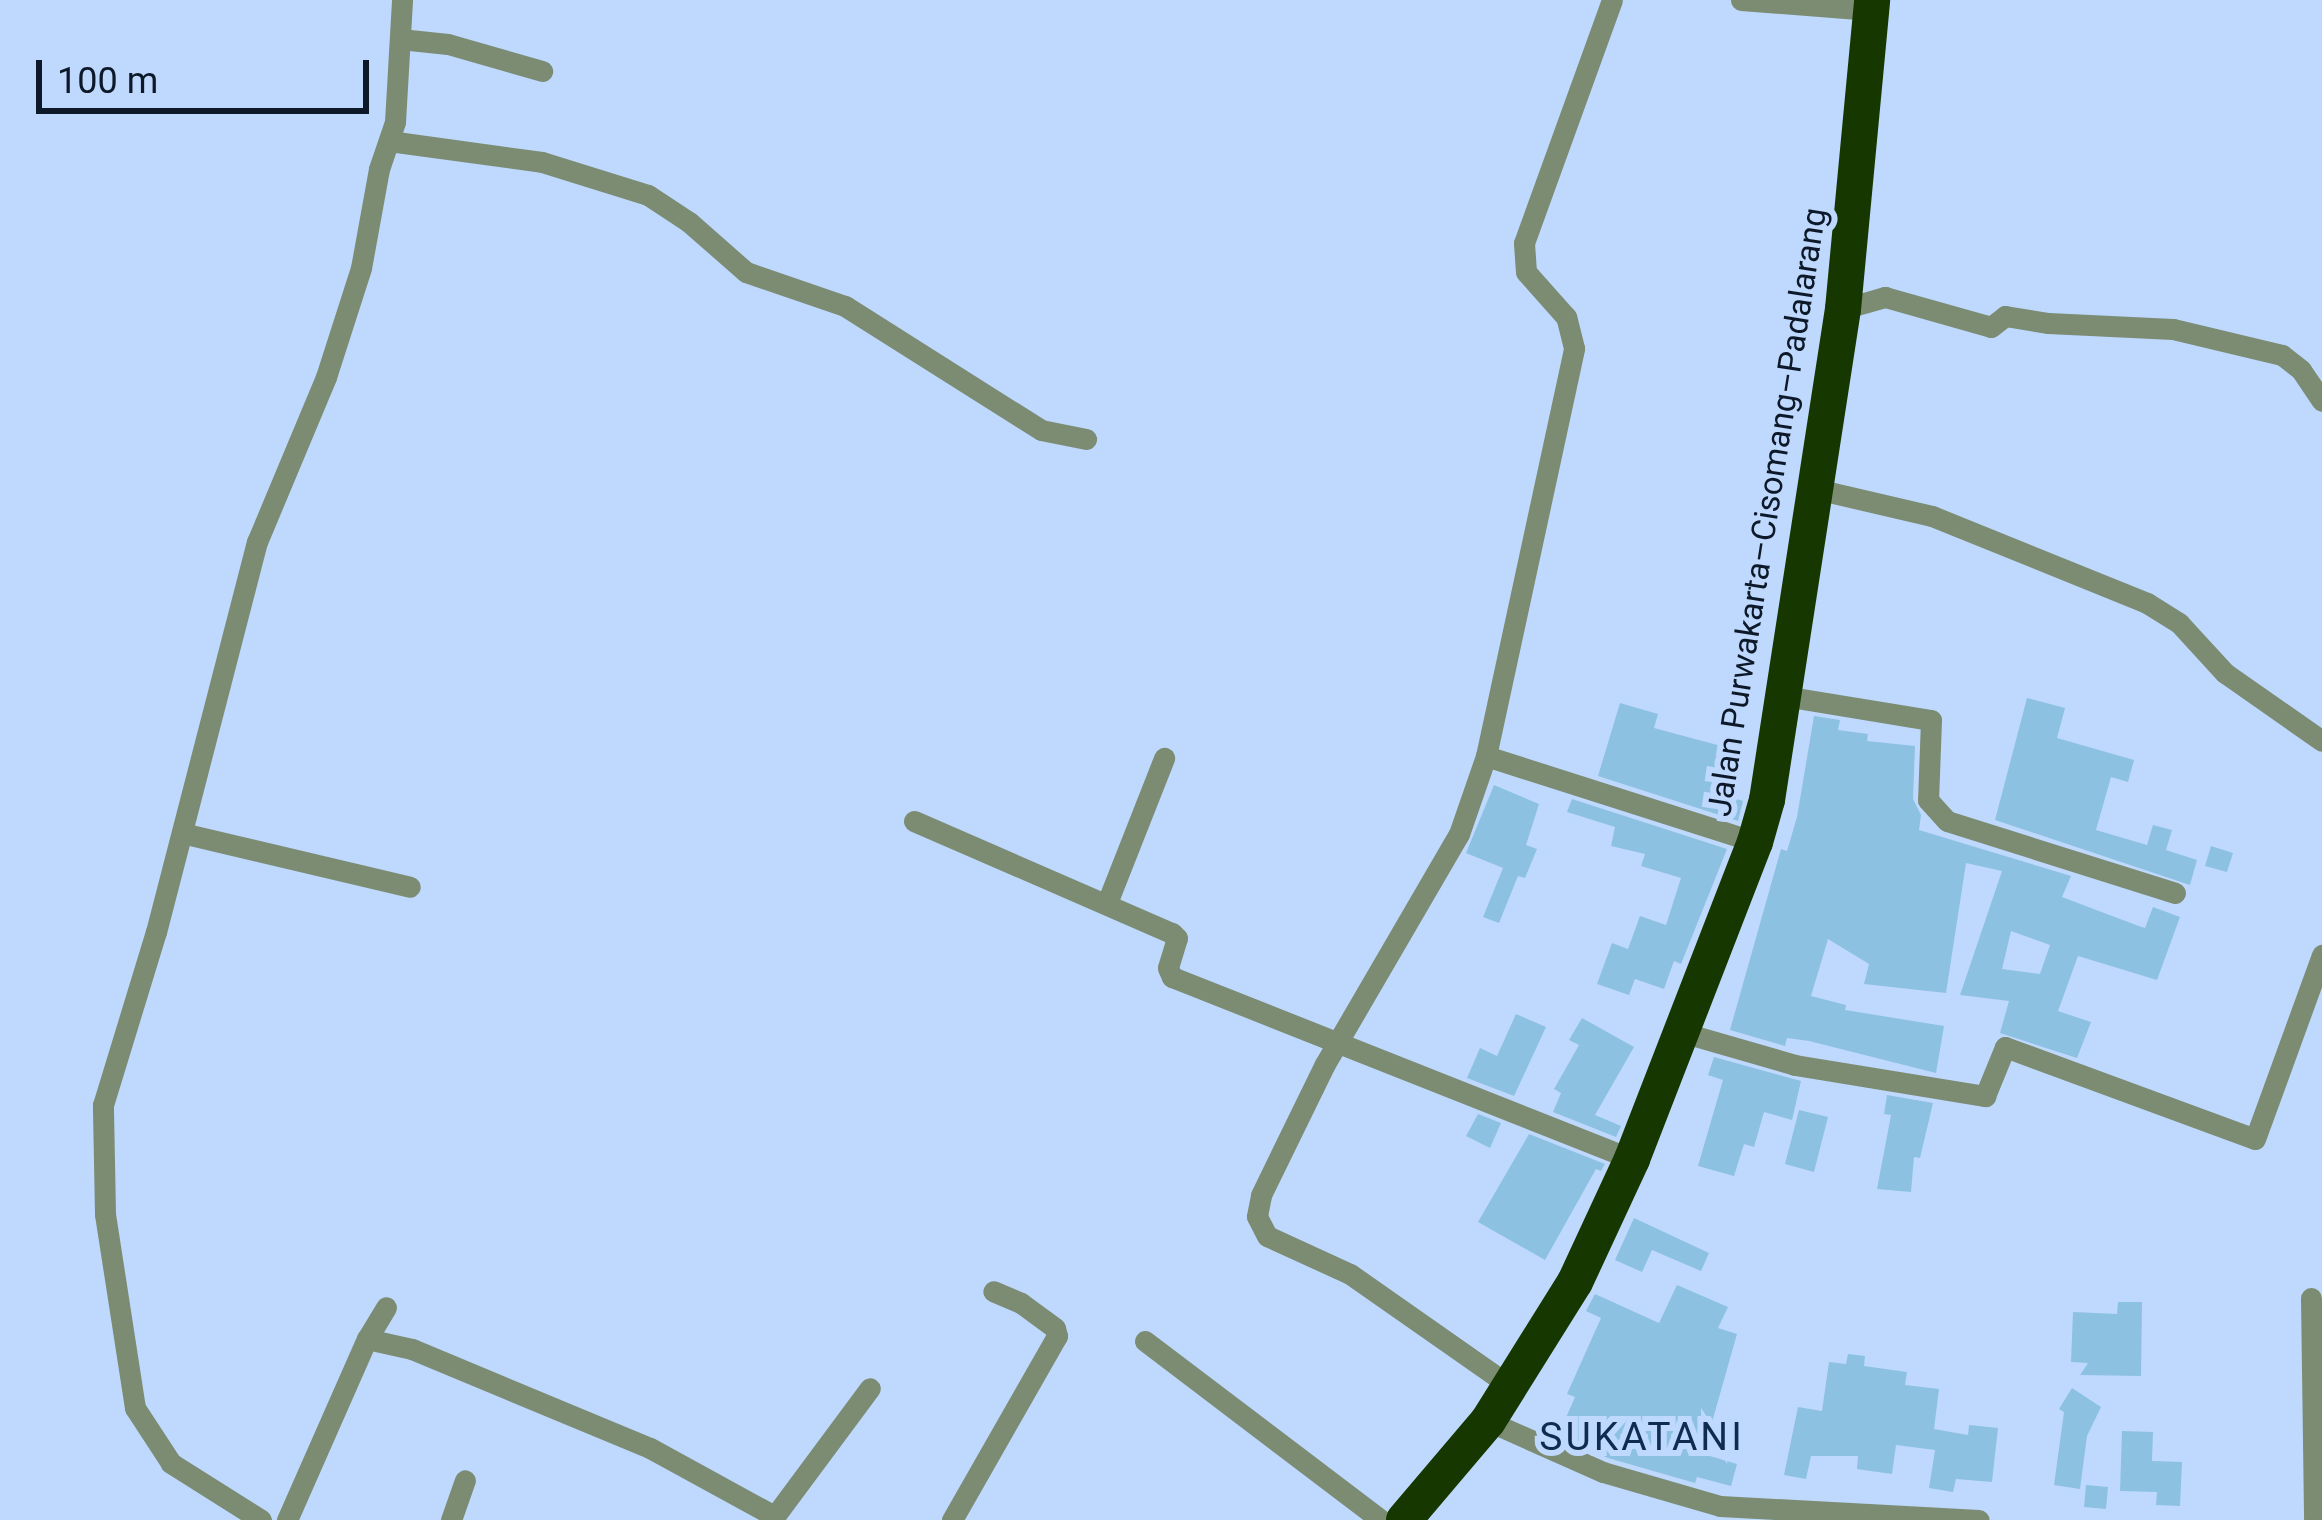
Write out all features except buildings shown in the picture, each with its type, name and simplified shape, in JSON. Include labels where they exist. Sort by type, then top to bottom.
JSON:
[{"type":"highway","name":"Jalan Purwakarta–Cisomang–Padalarang","points":[[1404,1520],[1489,1421],[1575,1282],[1632,1159],[1768,800],[1843,308],[1872,5]]},
{"type":"street","points":[[261,1520],[191,1480],[157,1448],[128,1383],[105,1214],[103,1105],[182,833],[257,542],[332,359],[361,268],[379,169],[389,141],[402,0]]},
{"type":"street","points":[[1510,1386],[1350,1274],[1260,1231],[1261,1195],[1338,1041],[1460,834],[1486,757],[1574,348],[1566,316],[1526,272],[1524,243],[1612,0]]},
{"type":"street","points":[[1742,0],[1872,5]]},
{"type":"street","points":[[400,39],[448,44],[542,71]]},
{"type":"street","points":[[389,141],[542,162],[648,195],[689,222],[746,272],[845,306],[1041,430],[1086,439]]},
{"type":"street","points":[[1843,308],[1885,298],[1990,326],[2005,316],[2173,329],[2282,355],[2301,370],[2322,401]]},
{"type":"street","points":[[1816,488],[1932,516],[2147,603],[2179,623],[2224,673],[2322,740]]},
{"type":"street","points":[[1784,696],[1931,720],[1928,800],[1948,820],[2175,893]]},
{"type":"street","points":[[1486,757],[1755,842]]},
{"type":"street","points":[[1107,903],[1164,758]]},
{"type":"street","points":[[914,821],[1175,935],[1168,968],[1172,977],[1632,1159]]},
{"type":"street","points":[[182,833],[410,887]]},
{"type":"street","points":[[1681,1032],[1796,1065],[1985,1096],[2005,1046],[2255,1139],[2322,955]]},
{"type":"street","points":[[952,1520],[1057,1336],[1055,1328],[1022,1303],[993,1291]]},
{"type":"street","points":[[2312,1298],[2314,1520]]},
{"type":"street","points":[[287,1520],[367,1339],[386,1307]]},
{"type":"street","points":[[367,1339],[412,1349],[650,1448],[773,1518],[870,1388]]},
{"type":"street","points":[[1145,1341],[1381,1520]]},
{"type":"street","points":[[1489,1421],[1535,1445],[1655,1491],[1720,1506],[1766,1514],[1978,1520]]},
{"type":"street","points":[[451,1520],[465,1480]]},
{"type":"district","name":"SUKATANI","points":[[1642,1437]]}]
